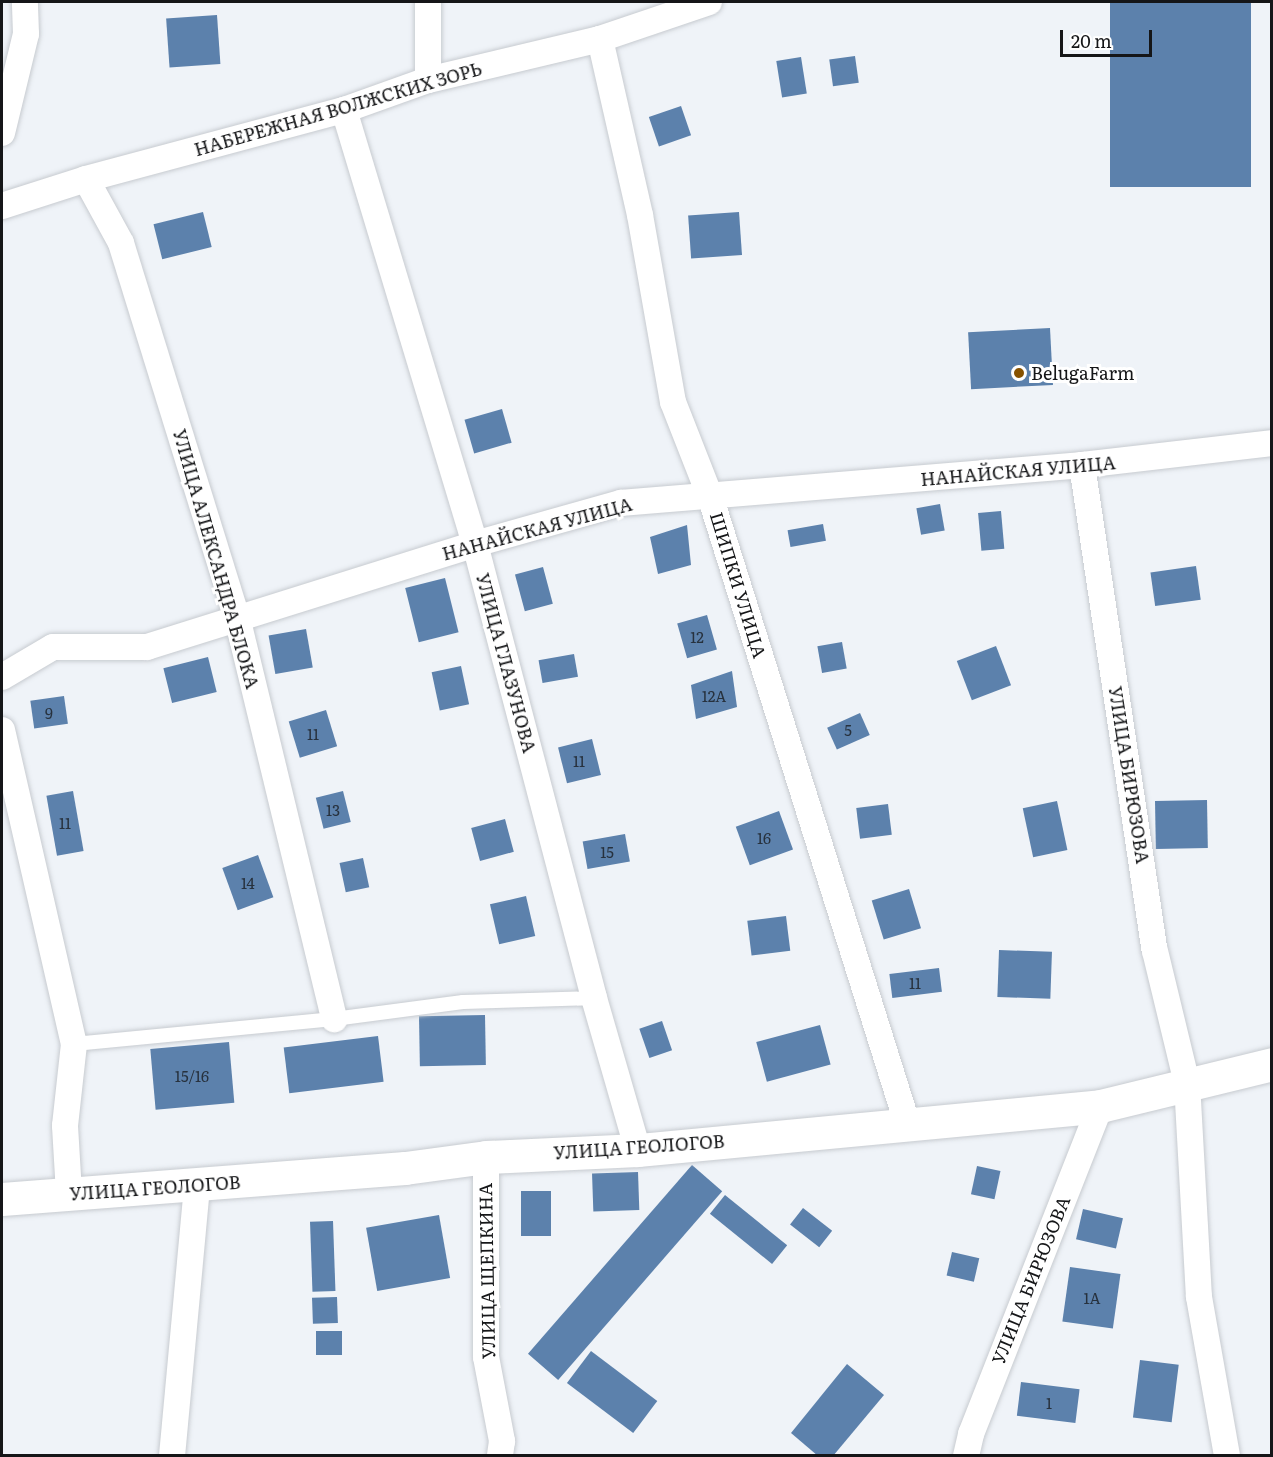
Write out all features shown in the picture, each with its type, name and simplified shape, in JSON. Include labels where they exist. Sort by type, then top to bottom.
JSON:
[{"type":"street","points":[[2,133],[26,34],[25,2]]},
{"type":"street","points":[[428,2],[428,80]]},
{"type":"street","name":"НАБЕРЕЖНАЯ ВОЛЖСКИХ ЗОРЬ","points":[[2,206],[86,179],[344,110],[428,80],[600,39],[709,2]]},
{"type":"street","name":"ШИПКИ УЛИЦА","points":[[600,39],[640,215],[673,402],[711,499],[907,1123]]},
{"type":"street","name":"УЛИЦА ГЛАЗУНОВА","points":[[344,110],[475,544],[594,998],[638,1150]]},
{"type":"street","name":"УЛИЦА АЛЕКСАНДРА БЛОКА","points":[[86,179],[120,243],[237,617],[334,1020]]},
{"type":"street","name":"НАНАЙСКАЯ УЛИЦА","points":[[2,677],[53,647],[147,647],[475,544],[621,503],[711,499],[1082,465],[1272,443]]},
{"type":"street","name":"УЛИЦА БИРЮЗОВА","points":[[1082,465],[1155,951],[1187,1083],[1199,1297],[1227,1455]]},
{"type":"street","points":[[2,730],[74,1044],[65,1126],[69,1194]]},
{"type":"street","name":"УЛИЦА ГЕОЛОГОВ","points":[[2,1199],[405,1168],[486,1157],[638,1150],[1100,1106],[1272,1064]]},
{"type":"street","name":"УЛИЦА БИРЮЗОВА","points":[[966,1455],[971,1434],[1100,1106]]},
{"type":"street","name":"УЛИЦА ЩЕПКИНА","points":[[486,1157],[486,1358],[502,1440],[500,1455]]},
{"type":"street","points":[[172,1455],[197,1185]]},
{"type":"lane","points":[[74,1044],[334,1020],[463,1002],[594,998]]},
{"type":"building","points":[[1110,2],[1251,2],[1251,187],[1110,187]]},
{"type":"building","points":[[217,15],[220,64],[170,67],[166,19]]},
{"type":"building","points":[[855,56],[859,83],[833,86],[829,60]]},
{"type":"building","points":[[801,57],[807,94],[782,97],[776,61]]},
{"type":"building","points":[[681,106],[691,135],[659,146],[649,117]]},
{"type":"building","points":[[203,212],[212,247],[162,259],[154,224]]},
{"type":"building","points":[[739,212],[742,255],[691,258],[688,216]]},
{"type":"building","points":[[1050,328],[1053,385],[971,389],[968,332]]},
{"type":"building","points":[[502,409],[512,443],[474,453],[465,420]]},
{"type":"building","points":[[940,504],[945,531],[921,535],[916,508]]},
{"type":"building","points":[[1001,511],[1004,549],[981,551],[978,513]]},
{"type":"building","points":[[823,524],[826,541],[790,547],[788,530]]},
{"type":"building","points":[[687,525],[691,565],[658,574],[650,537]]},
{"type":"building","points":[[1196,566],[1201,600],[1155,606],[1150,572]]},
{"type":"building","points":[[543,567],[553,604],[525,611],[515,575]]},
{"type":"building","points":[[445,578],[459,632],[419,642],[405,588]]},
{"type":"building","points":[[707,615],[717,650],[687,658],[677,624]]},
{"type":"building","points":[[306,629],[313,667],[275,674],[269,636]]},
{"type":"building","points":[[842,642],[847,669],[822,673],[817,646]]},
{"type":"building","points":[[996,646],[1011,685],[972,700],[957,661]]},
{"type":"building","points":[[574,654],[578,677],[543,683],[539,660]]},
{"type":"building","points":[[208,657],[217,692],[172,703],[163,668]]},
{"type":"building","points":[[461,666],[469,704],[440,710],[432,672]]},
{"type":"building","points":[[732,671],[737,707],[696,719],[691,685]]},
{"type":"building","points":[[64,696],[68,724],[34,728],[30,701]]},
{"type":"building","points":[[326,710],[337,746],[300,758],[289,721]]},
{"type":"building","points":[[860,713],[870,735],[837,750],[827,728]]},
{"type":"building","points":[[592,739],[601,775],[567,783],[558,747]]},
{"type":"building","points":[[73,791],[84,851],[57,856],[46,796]]},
{"type":"building","points":[[343,791],[351,822],[324,829],[316,798]]},
{"type":"building","points":[[1207,800],[1208,848],[1156,849],[1155,801]]},
{"type":"building","points":[[1057,801],[1067,850],[1033,857],[1023,808]]},
{"type":"building","points":[[888,804],[892,835],[860,839],[856,808]]},
{"type":"building","points":[[779,811],[793,850],[750,865],[736,827]]},
{"type":"building","points":[[505,819],[514,852],[480,861],[471,828]]},
{"type":"building","points":[[625,834],[630,862],[588,869],[583,841]]},
{"type":"building","points":[[258,855],[273,897],[238,910],[222,868]]},
{"type":"building","points":[[363,858],[369,887],[346,892],[340,863]]},
{"type":"building","points":[[909,889],[921,928],[884,940],[872,900]]},
{"type":"building","points":[[526,896],[535,936],[499,944],[490,904]]},
{"type":"building","points":[[786,916],[790,951],[752,955],[747,921]]},
{"type":"building","points":[[999,950],[1052,952],[1050,999],[997,997]]},
{"type":"building","points":[[939,968],[942,992],[892,998],[889,974]]},
{"type":"building","points":[[485,1015],[486,1065],[420,1066],[419,1016]]},
{"type":"building","points":[[662,1021],[672,1050],[649,1058],[639,1029]]},
{"type":"building","points":[[820,1025],[831,1065],[767,1082],[756,1042]]},
{"type":"building","points":[[378,1036],[384,1082],[289,1093],[284,1048]]},
{"type":"building","points":[[229,1042],[234,1103],[156,1110],[150,1049]]},
{"type":"building","points":[[692,1165],[722,1191],[558,1380],[528,1354]]},
{"type":"building","points":[[977,1166],[1000,1171],[994,1199],[971,1194]]},
{"type":"building","points":[[638,1172],[639,1210],[593,1212],[592,1174]]},
{"type":"building","points":[[521,1191],[551,1191],[551,1236],[521,1236]]},
{"type":"building","points":[[725,1195],[787,1245],[772,1264],[710,1214]]},
{"type":"building","points":[[803,1208],[832,1231],[819,1247],[790,1225]]},
{"type":"building","points":[[1083,1209],[1123,1218],[1116,1248],[1076,1239]]},
{"type":"building","points":[[439,1215],[450,1278],[377,1291],[366,1228]]},
{"type":"building","points":[[333,1221],[335,1291],[312,1292],[310,1222]]},
{"type":"building","points":[[952,1252],[979,1258],[974,1282],[947,1275]]},
{"type":"building","points":[[1070,1267],[1121,1274],[1113,1329],[1062,1321]]},
{"type":"building","points":[[337,1297],[338,1323],[313,1324],[312,1298]]},
{"type":"building","points":[[316,1331],[342,1331],[342,1355],[316,1355]]},
{"type":"building","points":[[591,1351],[657,1401],[633,1433],[567,1383]]},
{"type":"building","points":[[1140,1360],[1179,1365],[1172,1422],[1133,1418]]},
{"type":"building","points":[[847,1364],[884,1395],[833,1456],[818,1456],[791,1433]]},
{"type":"building","points":[[1021,1382],[1080,1389],[1075,1423],[1017,1416]]},
{"type":"place","name":"BelugaFarm","points":[[1019,373]]}]
